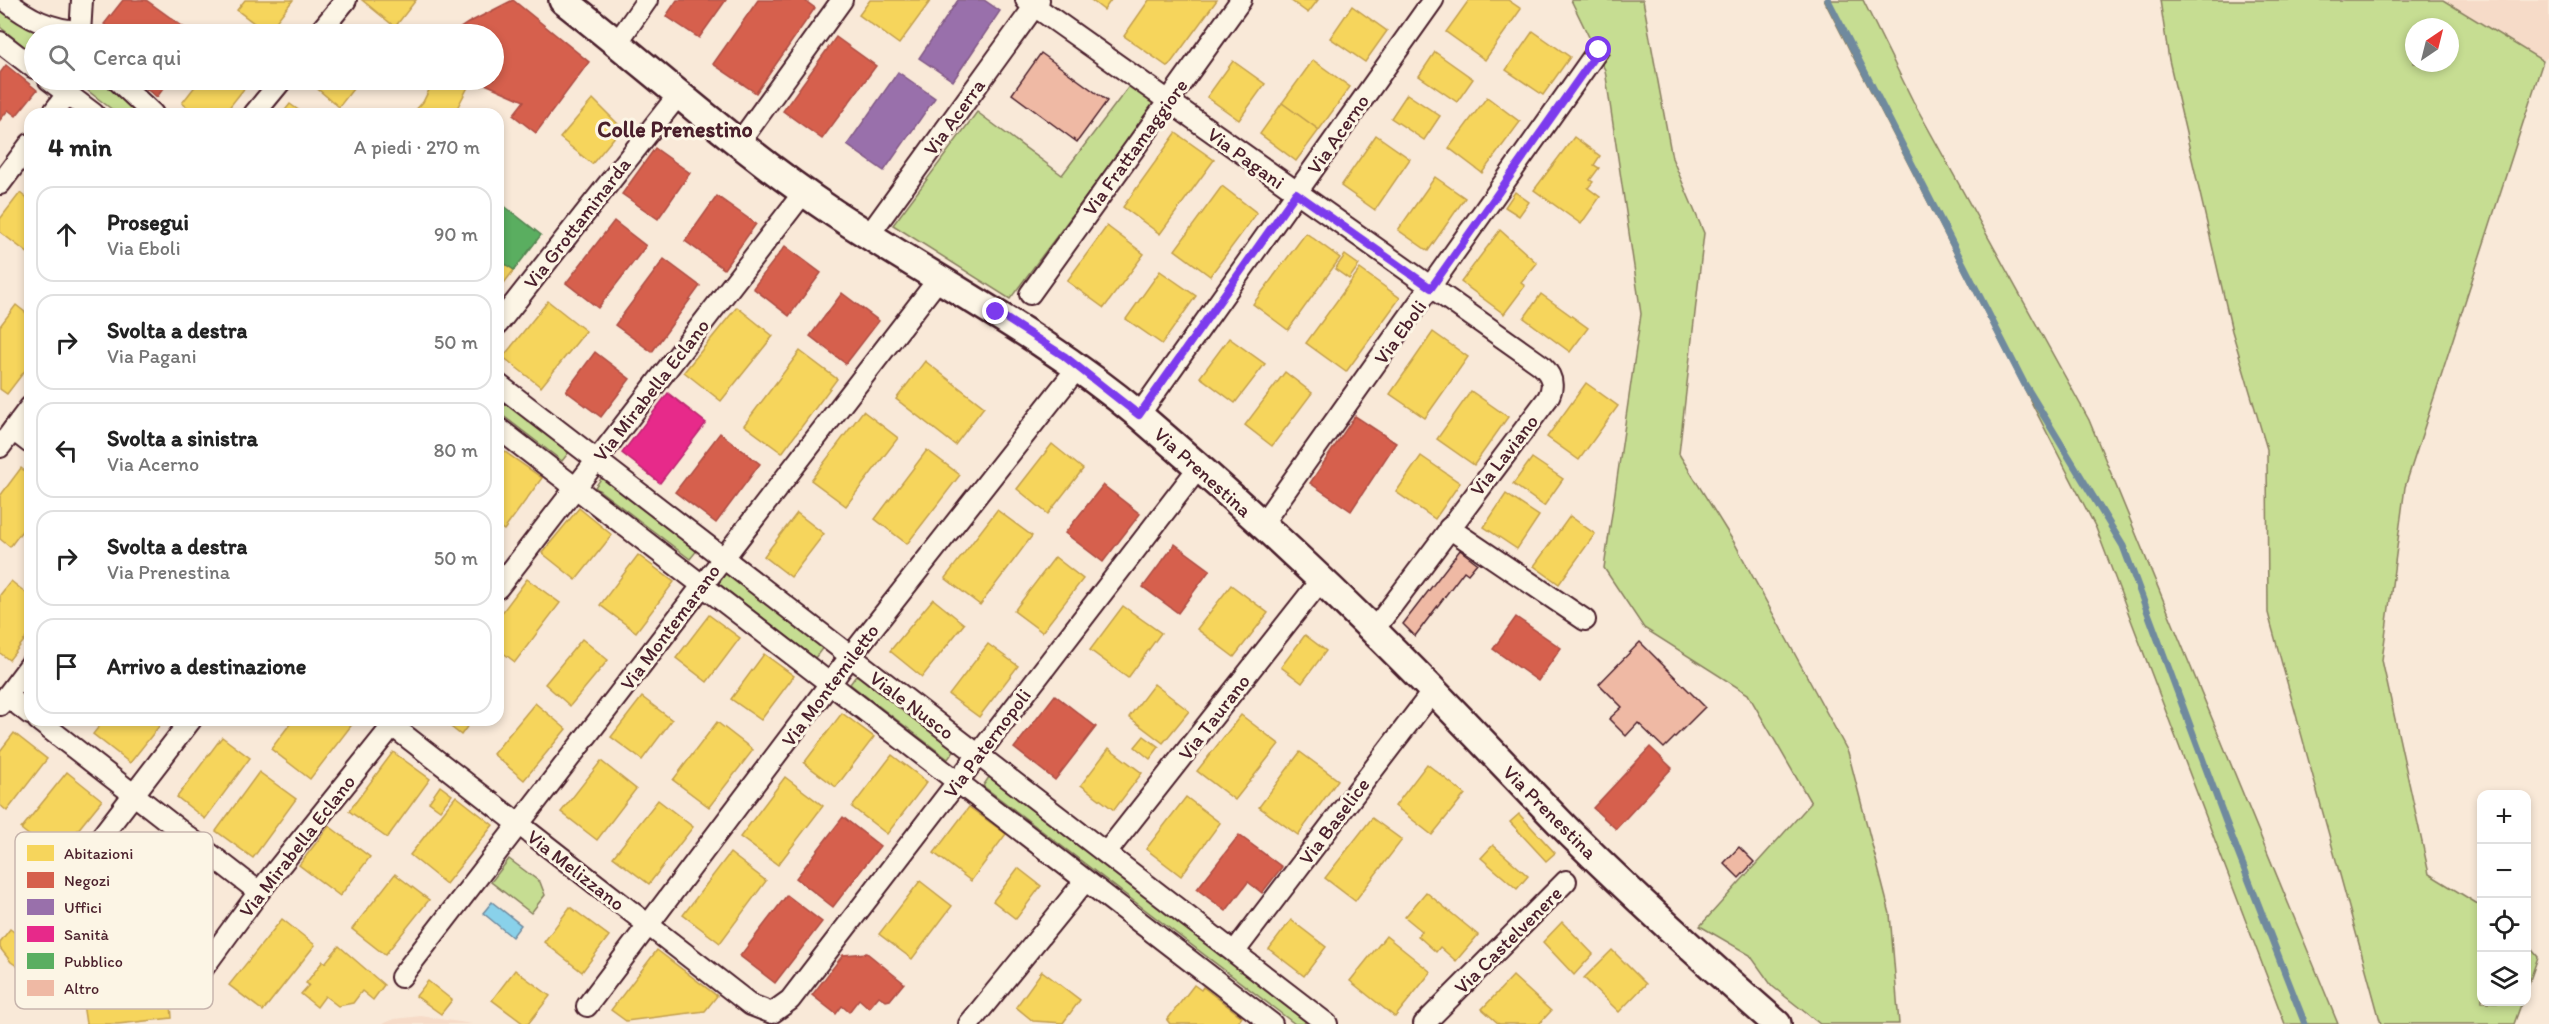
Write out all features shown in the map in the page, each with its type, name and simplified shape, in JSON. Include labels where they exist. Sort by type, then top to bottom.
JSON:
[{"type":"main road","name":"Via Prenestina","points":[[563,0],[739,143],[804,192],[869,235],[1021,327],[1078,367],[1139,415],[1262,524],[1321,580],[1373,630],[1592,854],[1777,1024]]},
{"type":"street","points":[[4,0],[43,24]]},
{"type":"street","points":[[81,24],[82,0]]},
{"type":"street","points":[[85,24],[96,0]]},
{"type":"street","points":[[326,24],[346,0]]},
{"type":"street","points":[[617,43],[647,0]]},
{"type":"street","points":[[739,143],[842,0]]},
{"type":"street","name":"Via Frattamaggiore","points":[[1030,294],[1240,0]]},
{"type":"street","name":"Via Acerno","points":[[1139,415],[1433,0]]},
{"type":"street","name":"Via Pagani","points":[[1033,2],[1296,193],[1540,365],[1552,380]]},
{"type":"street","name":"Via Acerra","points":[[869,235],[1033,2]]},
{"type":"street","points":[[0,42],[24,60]]},
{"type":"street","name":"Via Eboli","points":[[1262,524],[1599,50]]},
{"type":"street","points":[[56,108],[67,90]]},
{"type":"street","points":[[72,90],[88,108]]},
{"type":"street","points":[[128,90],[147,108]]},
{"type":"street","points":[[259,108],[274,90]]},
{"type":"street","name":"Via Grottaminarda","points":[[504,316],[679,94]]},
{"type":"street","points":[[0,184],[24,152]]},
{"type":"street","name":"Via Mirabella Eclano","points":[[504,580],[804,192]]},
{"type":"street","name":"Via Montemarano","points":[[401,977],[519,826],[722,557],[940,277]]},
{"type":"street","name":"Via Montemiletto","points":[[587,1006],[850,657],[1078,367]]},
{"type":"street","name":"Via Laviano","points":[[1373,630],[1548,398],[1552,380]]},
{"type":"street","name":"Viale Nusco","points":[[504,389],[1327,1024]]},
{"type":"street","points":[[0,447],[24,415]]},
{"type":"street","points":[[13,430],[24,438]]},
{"type":"street","name":"Viale Nusco","points":[[504,433],[1272,1024]]},
{"type":"street","name":"Via Paternopoli","points":[[772,1013],[790,1000],[1199,467]]},
{"type":"street","points":[[1449,528],[1585,620]]},
{"type":"street","name":"Via Taurano","points":[[1106,853],[1321,580]]},
{"type":"street","points":[[24,673],[3,700],[24,711]]},
{"type":"street","name":"Via Baselice","points":[[1235,951],[1433,691]]},
{"type":"street","points":[[46,726],[182,832]]},
{"type":"street","points":[[104,832],[186,726]]},
{"type":"street","name":"Via Mirabella Eclano","points":[[213,956],[259,892],[388,726]]},
{"type":"street","name":"Via Melizzano","points":[[396,726],[646,925],[751,1005],[772,1013]]},
{"type":"street","points":[[213,856],[259,892]]},
{"type":"street","points":[[969,1024],[1085,881]]},
{"type":"street","name":"Via Castelvenere","points":[[1424,1024],[1566,881]]},
{"type":"shaded area","points":[[2443,0],[2549,0],[2549,56],[2543,61]]},
{"type":"shaded area","points":[[421,1016],[472,1024],[382,1024],[395,1019]]},
{"type":"green space","points":[[1571,0],[1643,0],[1672,158],[1704,233],[1679,454],[1735,544],[1848,752],[1890,914],[1899,1024],[1820,1024],[1772,986],[1750,955],[1700,926],[1811,803],[1748,694],[1644,628],[1604,568],[1641,314],[1605,70]]},
{"type":"green space","points":[[1824,0],[1863,0],[1913,101],[2089,420],[2338,1024],[2285,1024],[2096,528]]},
{"type":"green space","points":[[2160,0],[2443,0],[2543,61],[2405,487],[2382,660],[2429,874],[2477,904],[2477,1006],[2521,1006],[2514,1024],[2381,1024],[2268,613],[2267,449],[2232,331],[2169,60]]},
{"type":"green space","points":[[0,4],[26,24],[24,24],[24,46],[0,27]]},
{"type":"green space","points":[[1130,85],[1155,104],[1010,299],[893,225],[977,112],[1062,175]]},
{"type":"green space","points":[[87,90],[119,90],[136,108],[110,108]]},
{"type":"green space","points":[[504,401],[570,451],[562,461],[504,417]]},
{"type":"green space","points":[[603,476],[699,548],[690,559],[595,487]]},
{"type":"green space","points":[[726,570],[824,646],[815,658],[717,582]]},
{"type":"green space","points":[[858,673],[956,748],[948,759],[850,684]]},
{"type":"green space","points":[[991,774],[1309,1017],[1304,1024],[1295,1024],[983,786]]},
{"type":"green space","points":[[509,859],[540,882],[545,895],[531,913],[491,882]]},
{"type":"green space","points":[[2531,949],[2538,957],[2531,977]]},
{"type":"water","points":[[492,902],[521,925],[512,937],[483,913]]},
{"type":"building: Abitazioni","points":[[245,0],[293,0],[274,24],[255,24],[237,10]]},
{"type":"building: Abitazioni","points":[[362,0],[416,0],[397,24],[391,24]]},
{"type":"building: Abitazioni","points":[[870,0],[931,0],[899,44],[859,15]]},
{"type":"building: Abitazioni","points":[[1091,0],[1111,0],[1104,10]]},
{"type":"building: Abitazioni","points":[[1149,0],[1217,0],[1168,67],[1124,36]]},
{"type":"building: Abitazioni","points":[[1290,0],[1318,0],[1308,13]]},
{"type":"building: Abitazioni","points":[[1469,0],[1508,0],[1521,9],[1485,60],[1446,32]]},
{"type":"building: Abitazioni","points":[[1352,6],[1387,31],[1365,62],[1330,38]]},
{"type":"building: Abitazioni","points":[[1533,31],[1570,57],[1543,95],[1506,70]]},
{"type":"building: Abitazioni","points":[[1435,52],[1473,79],[1457,102],[1419,76]]},
{"type":"building: Abitazioni","points":[[1313,60],[1350,87],[1319,130],[1282,103]]},
{"type":"building: Abitazioni","points":[[1233,61],[1265,84],[1239,120],[1207,97]]},
{"type":"building: Abitazioni","points":[[192,90],[243,90],[229,108],[188,108],[182,103]]},
{"type":"building: Abitazioni","points":[[319,90],[352,90],[339,107]]},
{"type":"building: Abitazioni","points":[[429,90],[466,90],[457,108],[418,108]]},
{"type":"building: Abitazioni","points":[[1407,94],[1440,116],[1424,140],[1391,118]]},
{"type":"building: Abitazioni","points":[[1487,97],[1520,122],[1482,173],[1449,148]]},
{"type":"building: Abitazioni","points":[[593,99],[622,128],[592,164],[560,138]]},
{"type":"building: Abitazioni","points":[[1282,103],[1319,130],[1296,161],[1260,134]]},
{"type":"building: Abitazioni","points":[[1176,133],[1214,160],[1160,234],[1123,207]]},
{"type":"building: Abitazioni","points":[[1376,135],[1410,159],[1375,210],[1341,186]]},
{"type":"building: Abitazioni","points":[[1574,137],[1600,156],[1594,165],[1599,168],[1590,180],[1593,182],[1588,188],[1600,197],[1581,224],[1534,190]]},
{"type":"building: Abitazioni","points":[[1435,177],[1465,198],[1428,251],[1398,230]]},
{"type":"building: Abitazioni","points":[[1222,186],[1257,213],[1210,276],[1175,250]]},
{"type":"building: Abitazioni","points":[[1515,192],[1529,202],[1519,216],[1505,207]]},
{"type":"building: Abitazioni","points":[[20,193],[24,196],[24,250],[0,232],[0,219]]},
{"type":"building: Abitazioni","points":[[1107,226],[1144,254],[1104,308],[1067,281]]},
{"type":"building: Abitazioni","points":[[1500,230],[1537,263],[1521,283],[1525,286],[1504,314],[1461,282]]},
{"type":"building: Abitazioni","points":[[1306,233],[1340,258],[1288,330],[1253,304]]},
{"type":"building: Abitazioni","points":[[1345,255],[1359,265],[1349,279],[1335,269]]},
{"type":"building: Abitazioni","points":[[504,263],[514,270],[504,283]]},
{"type":"building: Abitazioni","points":[[1360,269],[1400,298],[1346,372],[1306,343]]},
{"type":"building: Abitazioni","points":[[1160,271],[1196,296],[1162,344],[1126,319]]},
{"type":"building: Abitazioni","points":[[1541,294],[1588,328],[1570,352],[1524,318]]},
{"type":"building: Abitazioni","points":[[548,301],[586,331],[541,387],[504,356]]},
{"type":"building: Abitazioni","points":[[16,305],[24,311],[24,372],[7,394],[0,389],[0,326]]},
{"type":"building: Abitazioni","points":[[737,307],[773,336],[721,401],[684,372]]},
{"type":"building: Abitazioni","points":[[1433,332],[1468,357],[1425,418],[1390,394]]},
{"type":"building: Abitazioni","points":[[1229,338],[1265,364],[1235,403],[1200,377]]},
{"type":"building: Abitazioni","points":[[800,351],[837,379],[782,453],[744,425]]},
{"type":"building: Abitazioni","points":[[925,361],[984,407],[955,445],[896,399]]},
{"type":"building: Abitazioni","points":[[1285,372],[1312,393],[1272,446],[1245,425]]},
{"type":"building: Abitazioni","points":[[1586,383],[1618,406],[1579,460],[1547,437]]},
{"type":"building: Abitazioni","points":[[1471,391],[1508,417],[1474,465],[1437,439]]},
{"type":"building: Abitazioni","points":[[863,411],[898,438],[846,506],[811,480]]},
{"type":"building: Abitazioni","points":[[1052,444],[1083,469],[1048,514],[1017,489]]},
{"type":"building: Abitazioni","points":[[927,450],[960,475],[907,544],[875,519]]},
{"type":"building: Abitazioni","points":[[504,451],[542,478],[504,530]]},
{"type":"building: Abitazioni","points":[[1421,456],[1460,483],[1435,519],[1396,492]]},
{"type":"building: Abitazioni","points":[[1532,458],[1563,479],[1544,506],[1513,484]]},
{"type":"building: Abitazioni","points":[[21,468],[24,470],[24,528],[10,547],[0,539],[0,496]]},
{"type":"building: Abitazioni","points":[[1506,494],[1539,516],[1517,549],[1484,527]]},
{"type":"building: Abitazioni","points":[[579,508],[612,535],[576,580],[542,553]]},
{"type":"building: Abitazioni","points":[[997,510],[1032,536],[980,605],[945,578]]},
{"type":"building: Abitazioni","points":[[797,513],[824,534],[791,577],[764,556]]},
{"type":"building: Abitazioni","points":[[1570,516],[1595,534],[1559,584],[1534,566]]},
{"type":"building: Abitazioni","points":[[638,555],[674,582],[636,632],[600,605]]},
{"type":"building: Abitazioni","points":[[1055,557],[1083,579],[1042,632],[1014,611]]},
{"type":"building: Abitazioni","points":[[527,579],[560,603],[515,662],[504,654],[504,610]]},
{"type":"building: Abitazioni","points":[[11,581],[24,591],[24,641],[9,660],[0,653],[0,595]]},
{"type":"building: Abitazioni","points":[[1231,585],[1268,613],[1234,657],[1197,629]]},
{"type":"building: Abitazioni","points":[[933,599],[964,624],[922,677],[890,651]]},
{"type":"building: Abitazioni","points":[[1123,606],[1161,633],[1128,678],[1090,650]]},
{"type":"building: Abitazioni","points":[[709,615],[740,638],[707,682],[676,658]]},
{"type":"building: Abitazioni","points":[[1305,635],[1326,651],[1302,683],[1281,667]]},
{"type":"building: Abitazioni","points":[[582,639],[608,660],[570,706],[545,684]]},
{"type":"building: Abitazioni","points":[[988,644],[1018,666],[979,717],[949,695]]},
{"type":"building: Abitazioni","points":[[764,654],[794,676],[761,720],[731,699]]},
{"type":"building: Abitazioni","points":[[1154,684],[1189,711],[1163,743],[1129,717]]},
{"type":"building: Abitazioni","points":[[642,697],[672,720],[642,760],[611,737]]},
{"type":"building: Abitazioni","points":[[535,703],[566,729],[524,780],[493,754]]},
{"type":"building: Abitazioni","points":[[842,713],[874,737],[836,787],[804,763]]},
{"type":"building: Abitazioni","points":[[1241,715],[1279,744],[1235,800],[1197,771]]},
{"type":"building: Abitazioni","points":[[717,722],[753,750],[709,807],[673,780]]},
{"type":"building: Abitazioni","points":[[99,726],[159,726],[130,763],[93,734]]},
{"type":"building: Abitazioni","points":[[288,726],[351,726],[310,779],[271,749]]},
{"type":"building: Abitazioni","points":[[450,726],[468,726],[461,735]]},
{"type":"building: Abitazioni","points":[[14,733],[47,759],[7,811],[0,805],[0,751]]},
{"type":"building: Abitazioni","points":[[1144,736],[1159,747],[1150,759],[1135,747]]},
{"type":"building: Abitazioni","points":[[222,737],[250,758],[205,819],[177,797]]},
{"type":"building: Abitazioni","points":[[1109,748],[1142,773],[1114,810],[1081,785]]},
{"type":"building: Abitazioni","points":[[393,752],[430,779],[387,838],[349,811]]},
{"type":"building: Abitazioni","points":[[1300,752],[1338,780],[1298,835],[1259,807]]},
{"type":"building: Abitazioni","points":[[892,755],[927,782],[887,834],[852,807]]},
{"type":"building: Abitazioni","points":[[601,761],[636,789],[597,840],[561,812]]},
{"type":"building: Abitazioni","points":[[1427,764],[1465,794],[1432,835],[1395,806]]},
{"type":"building: Abitazioni","points":[[67,772],[102,800],[76,832],[25,832],[21,829]]},
{"type":"building: Abitazioni","points":[[259,772],[296,799],[253,858],[216,831]]},
{"type":"building: Abitazioni","points":[[785,777],[823,806],[778,865],[740,837]]},
{"type":"building: Abitazioni","points":[[440,786],[452,795],[440,810],[429,802]]},
{"type":"building: Abitazioni","points":[[456,796],[493,825],[446,884],[410,855]]},
{"type":"building: Abitazioni","points":[[1186,797],[1220,823],[1181,876],[1146,849]]},
{"type":"building: Abitazioni","points":[[658,800],[693,827],[649,884],[613,857]]},
{"type":"building: Abitazioni","points":[[969,807],[1006,834],[971,881],[934,853]]},
{"type":"building: Abitazioni","points":[[1519,814],[1555,853],[1546,861],[1510,822]]},
{"type":"building: Abitazioni","points":[[1372,818],[1402,840],[1355,901],[1325,878]]},
{"type":"building: Abitazioni","points":[[329,826],[370,857],[340,896],[299,865]]},
{"type":"building: Abitazioni","points":[[1493,845],[1528,876],[1517,889],[1481,858]]},
{"type":"building: Abitazioni","points":[[730,853],[766,881],[720,943],[683,915]]},
{"type":"building: Abitazioni","points":[[1018,868],[1041,886],[1016,919],[993,901]]},
{"type":"building: Abitazioni","points":[[395,874],[429,900],[385,955],[352,929]]},
{"type":"building: Abitazioni","points":[[920,881],[952,906],[912,959],[879,934]]},
{"type":"building: Abitazioni","points":[[1426,892],[1478,935],[1456,961],[1440,947],[1436,952],[1418,936],[1422,931],[1405,917]]},
{"type":"building: Abitazioni","points":[[570,907],[609,936],[582,972],[544,942]]},
{"type":"building: Abitazioni","points":[[282,919],[315,945],[263,1011],[229,985]]},
{"type":"building: Abitazioni","points":[[1291,920],[1326,947],[1304,976],[1269,949]]},
{"type":"building: Abitazioni","points":[[1562,922],[1593,954],[1574,975],[1543,942]]},
{"type":"building: Abitazioni","points":[[10,929],[15,933],[15,965],[0,948],[0,942]]},
{"type":"building: Abitazioni","points":[[1386,936],[1431,972],[1395,1017],[1350,981]]},
{"type":"building: Abitazioni","points":[[339,946],[384,985],[373,1000],[362,991],[353,1003],[338,1006],[325,996],[317,1007],[301,994],[309,985],[306,983],[323,961],[325,963]]},
{"type":"building: Abitazioni","points":[[657,950],[717,996],[705,1011],[626,1021],[611,1010]]},
{"type":"building: Abitazioni","points":[[1612,950],[1646,984],[1619,1012],[1584,978]]},
{"type":"building: Abitazioni","points":[[515,970],[550,996],[528,1024],[524,1024],[492,1000]]},
{"type":"building: Abitazioni","points":[[1042,971],[1080,1000],[1063,1023],[1033,1021],[1016,1007]]},
{"type":"building: Abitazioni","points":[[1513,976],[1551,1011],[1539,1024],[1499,1024],[1482,1009]]},
{"type":"building: Abitazioni","points":[[428,981],[452,1000],[441,1014],[416,996]]},
{"type":"building: Abitazioni","points":[[1194,985],[1201,990],[1203,987],[1242,1017],[1237,1024],[1170,1024],[1167,1020]]},
{"type":"building: Abitazioni","points":[[84,1009],[171,1009],[172,1018],[118,1024],[86,1024]]},
{"type":"building: Negozi","points":[[123,0],[146,0],[179,24],[104,24]]},
{"type":"building: Negozi","points":[[513,0],[589,62],[536,133],[513,115],[524,101],[499,90],[504,90],[504,24],[466,24]]},
{"type":"building: Negozi","points":[[677,0],[726,0],[699,38],[666,16]]},
{"type":"building: Negozi","points":[[758,0],[804,0],[815,8],[756,93],[713,64]]},
{"type":"building: Negozi","points":[[836,37],[876,66],[822,139],[783,111]]},
{"type":"building: Negozi","points":[[6,65],[24,80],[24,90],[37,90],[16,116],[8,110],[0,120],[0,73]]},
{"type":"building: Negozi","points":[[148,90],[162,90],[157,97]]},
{"type":"building: Negozi","points":[[655,148],[690,173],[658,219],[622,194]]},
{"type":"building: Negozi","points":[[717,196],[756,224],[724,269],[685,241]]},
{"type":"building: Negozi","points":[[614,221],[646,246],[598,308],[566,283]]},
{"type":"building: Negozi","points":[[785,246],[821,273],[789,316],[753,288]]},
{"type":"building: Negozi","points":[[664,259],[700,286],[652,352],[615,325]]},
{"type":"building: Negozi","points":[[842,293],[879,321],[846,364],[810,336]]},
{"type":"building: Negozi","points":[[595,352],[630,379],[601,417],[566,391]]},
{"type":"building: Negozi","points":[[1355,416],[1396,443],[1351,511],[1310,483]]},
{"type":"building: Negozi","points":[[720,433],[760,464],[716,523],[675,492]]},
{"type":"building: Negozi","points":[[1103,485],[1140,514],[1103,562],[1065,533]]},
{"type":"building: Negozi","points":[[1175,544],[1210,570],[1178,613],[1143,587]]},
{"type":"building: Negozi","points":[[1516,617],[1561,648],[1538,681],[1493,649]]},
{"type":"building: Negozi","points":[[1055,695],[1096,727],[1055,780],[1014,748]]},
{"type":"building: Negozi","points":[[1650,747],[1672,768],[1616,829],[1593,808]]},
{"type":"building: Negozi","points":[[843,817],[880,846],[833,907],[796,878]]},
{"type":"building: Negozi","points":[[1239,835],[1282,867],[1262,893],[1248,882],[1226,911],[1197,889]]},
{"type":"building: Negozi","points":[[787,895],[822,922],[775,983],[740,956]]},
{"type":"building: Negozi","points":[[867,953],[904,983],[890,1000],[886,1001],[879,996],[869,1008],[859,999],[849,1012],[842,1006],[836,1014],[812,995],[843,955]]},
{"type":"building: Uffici","points":[[958,0],[984,0],[1000,11],[953,81],[919,58]]},
{"type":"building: Uffici","points":[[898,72],[935,98],[884,171],[847,145]]},
{"type":"building: Sanità","points":[[668,393],[706,423],[660,483],[622,453]]},
{"type":"building: Pubblico","points":[[504,206],[541,235],[514,270],[504,263]]},
{"type":"building: Altro","points":[[1041,53],[1107,101],[1077,142],[1012,94]]},
{"type":"building: Altro","points":[[1460,550],[1477,563],[1468,574],[1464,571],[1415,636],[1403,624]]},
{"type":"building: Altro","points":[[1640,642],[1705,707],[1664,748],[1638,723],[1626,736],[1609,719],[1622,707],[1599,684]]},
{"type":"building: Altro","points":[[1739,847],[1754,862],[1739,878],[1724,863]]},
{"type":"waterway","points":[[1828,0],[2024,383],[2123,546],[2226,822],[2305,1024]]},
{"type":"district","name":"Colle Prenestino","points":[[675,129]]},
{"type":"route","points":[[996,312],[1064,356],[1139,415],[1296,193],[1431,288],[1599,50]]}]
